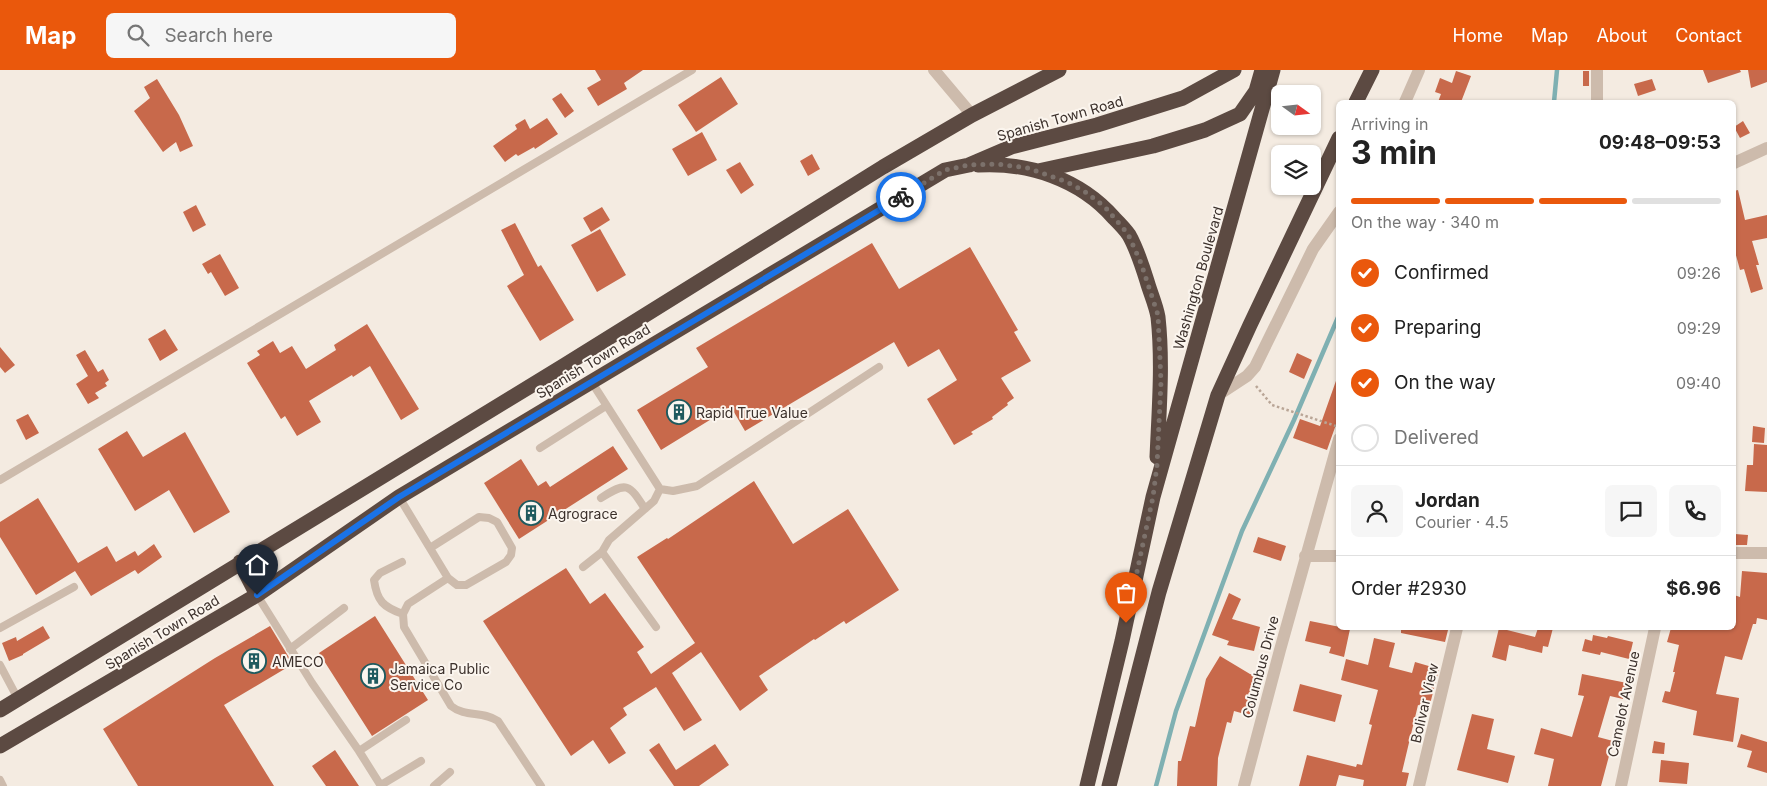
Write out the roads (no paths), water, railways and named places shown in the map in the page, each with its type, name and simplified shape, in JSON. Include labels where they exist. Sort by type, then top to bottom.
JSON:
[{"type":"highway","name":"Spanish Town Road","points":[[0,710],[240,562],[565,366],[875,172],[972,115],[1059,70]]},
{"type":"highway","name":"Spanish Town Road","points":[[0,746],[257,595],[399,497],[945,170],[969,165],[1011,146],[1097,125],[1183,98],[1234,70]]},
{"type":"highway","points":[[1038,171],[1153,146],[1205,130],[1240,114],[1256,91],[1262,70]]},
{"type":"highway","name":"Washington Boulevard","points":[[1087,786],[1122,641],[1153,497],[1273,70]]},
{"type":"highway","points":[[1357,100],[1372,70]]},
{"type":"highway","points":[[1109,786],[1159,592],[1218,395],[1336,144]]},
{"type":"highway","points":[[969,165],[996,164],[1028,168],[1067,182],[1084,191],[1105,207],[1128,234],[1141,263],[1158,315],[1161,382],[1157,465],[1153,497]]},
{"type":"highway","points":[[565,366],[577,390]]},
{"type":"highway","points":[[240,562],[257,595]]},
{"type":"street","points":[[934,70],[972,115]]},
{"type":"street","points":[[1406,100],[1419,70]]},
{"type":"street","points":[[1597,70],[1597,100]]},
{"type":"street","points":[[1736,162],[1767,148]]},
{"type":"street","points":[[1218,395],[1247,376],[1255,367],[1313,249],[1336,216]]},
{"type":"street","name":"Columbus Drive","points":[[1244,786],[1305,556],[1336,449]]},
{"type":"street","points":[[1736,553],[1767,553]]},
{"type":"street","points":[[1305,556],[1336,556]]},
{"type":"street","name":"Bolivar View","points":[[1419,786],[1457,630]]},
{"type":"street","name":"Camelot Avenue","points":[[1621,786],[1655,630]]},
{"type":"lane","points":[[0,480],[692,70]]},
{"type":"lane","points":[[591,381],[660,489],[673,491],[697,486],[879,366]]},
{"type":"lane","points":[[540,448],[606,406]]},
{"type":"lane","points":[[601,498],[620,487],[626,488],[633,490],[645,508]]},
{"type":"lane","points":[[583,567],[602,552],[609,540],[654,501],[660,489]]},
{"type":"lane","points":[[399,497],[448,578],[457,585],[466,585],[506,562],[512,555],[512,548],[496,522],[489,518],[479,517],[430,548]]},
{"type":"lane","points":[[602,552],[656,627]]},
{"type":"lane","points":[[402,562],[380,573],[374,580],[376,594],[382,604],[403,614]]},
{"type":"lane","points":[[448,578],[408,604],[403,614],[404,627],[451,706],[459,712],[489,715],[498,721],[541,786]]},
{"type":"lane","points":[[0,628],[74,587]]},
{"type":"lane","points":[[257,595],[312,683],[381,785],[421,761]]},
{"type":"lane","points":[[290,649],[344,608]]},
{"type":"lane","points":[[0,665],[18,699]]},
{"type":"lane","points":[[359,751],[406,720]]},
{"type":"lane","points":[[434,786],[450,772]]},
{"type":"lane","points":[[0,780],[3,786]]},
{"type":"waterway","points":[[1554,100],[1557,70]]},
{"type":"waterway","points":[[1156,786],[1176,711],[1242,531],[1294,420],[1336,322]]},
{"type":"place","name":"Rapid True Value","points":[[679,412]]},
{"type":"place","name":"Agrograce","points":[[531,513]]},
{"type":"place","name":"AMECO","points":[[254,661]]},
{"type":"place","name":"Jamaica Public Service Co","points":[[373,676]]}]
